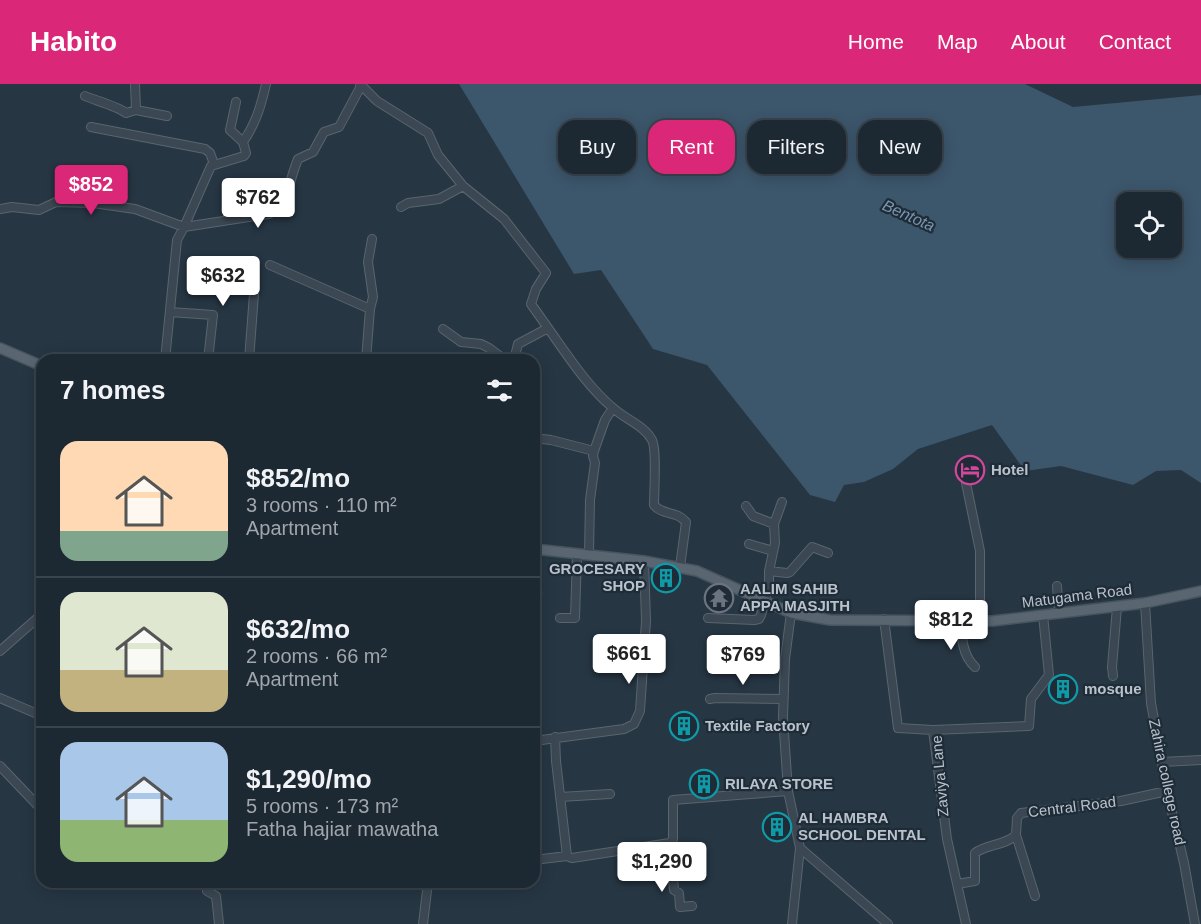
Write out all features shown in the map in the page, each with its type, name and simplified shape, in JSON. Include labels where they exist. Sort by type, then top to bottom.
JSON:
[{"type":"main road","points":[[0,348],[36,363]]},
{"type":"main road","name":"Matugama Road","points":[[540,550],[680,567],[717,579],[791,613],[830,620],[980,621],[1117,608],[1201,591]]},
{"type":"street","points":[[135,84],[136,110]]},
{"type":"street","points":[[243,142],[254,126],[266,84]]},
{"type":"street","points":[[0,208],[39,210],[56,202],[93,203],[135,209],[184,227],[269,214],[279,208],[285,200],[298,159],[313,152],[324,132],[339,127],[360,85],[377,100],[428,133],[438,155],[463,186],[504,219],[546,273],[536,289],[531,304],[577,369],[613,408],[647,433],[654,442],[654,505],[658,510],[681,515],[686,522],[680,567]]},
{"type":"street","points":[[85,96],[113,108],[120,108],[126,113],[136,110],[166,116]]},
{"type":"street","points":[[166,354],[177,240],[211,166],[244,156],[246,150],[243,142],[230,130],[236,102]]},
{"type":"street","points":[[91,127],[205,149],[210,153],[214,165]]},
{"type":"street","points":[[401,207],[408,203],[439,199],[463,186]]},
{"type":"street","points":[[366,354],[373,297],[368,262],[372,239]]},
{"type":"street","points":[[270,265],[370,309]]},
{"type":"street","points":[[249,354],[254,294]]},
{"type":"street","points":[[170,312],[213,315],[209,354]]},
{"type":"street","points":[[516,354],[518,344],[548,328]]},
{"type":"street","points":[[443,329],[461,342],[481,344],[497,354]]},
{"type":"street","points":[[589,554],[590,500],[595,463],[593,456],[605,420],[613,408]]},
{"type":"street","points":[[540,439],[594,451]]},
{"type":"street","points":[[966,483],[980,551],[980,621]]},
{"type":"street","points":[[708,618],[759,619],[769,584],[774,524],[782,502]]},
{"type":"street","points":[[746,506],[753,516],[774,524]]},
{"type":"street","points":[[749,544],[773,551]]},
{"type":"street","points":[[769,571],[790,572],[812,547],[828,553]]},
{"type":"street","points":[[560,618],[575,618],[577,553]]},
{"type":"street","points":[[540,740],[624,729],[633,724],[639,711],[644,653],[646,621],[644,561]]},
{"type":"street","points":[[1057,586],[1059,613]]},
{"type":"street","name":"Zahira college road","points":[[1145,603],[1151,703],[1195,924]]},
{"type":"street","points":[[1113,676],[1117,608]]},
{"type":"street","points":[[791,613],[783,699],[788,791],[800,848],[792,924]]},
{"type":"street","name":"Zaviya Lane","points":[[966,924],[946,838],[933,730],[1029,726],[1031,699],[1049,675],[1043,615]]},
{"type":"street","points":[[0,651],[36,619]]},
{"type":"street","points":[[884,619],[898,728],[933,730]]},
{"type":"street","points":[[962,621],[962,644],[971,664],[975,667]]},
{"type":"street","points":[[598,651],[644,653]]},
{"type":"street","points":[[0,698],[36,713]]},
{"type":"street","points":[[710,699],[783,699]]},
{"type":"street","points":[[555,738],[567,856]]},
{"type":"street","points":[[1162,762],[1201,760]]},
{"type":"street","points":[[0,766],[36,804]]},
{"type":"street","points":[[692,906],[680,907],[679,893],[674,890],[670,843],[673,839],[673,800],[788,791]]},
{"type":"street","name":"Central Road","points":[[957,884],[975,880],[975,853],[981,849],[1002,844],[1016,835],[1017,818],[1021,813],[1121,801],[1167,791]]},
{"type":"street","points":[[560,797],[609,794]]},
{"type":"street","points":[[1016,835],[1035,896]]},
{"type":"street","points":[[540,859],[567,856],[572,858],[670,843]]},
{"type":"street","points":[[800,848],[888,924]]},
{"type":"street","points":[[423,924],[427,888]]},
{"type":"street","points":[[207,891],[216,896],[219,924]]},
{"type":"green space","points":[[540,591],[543,591],[540,611]]},
{"type":"water","name":"Bentota","points":[[459,84],[1025,84],[1073,107],[1201,95],[1201,483],[1181,470],[1156,471],[1133,485],[1061,466],[1025,471],[992,425],[918,449],[893,469],[864,482],[844,485],[835,502],[810,495],[707,365],[653,349],[601,270],[574,274]]},
{"type":"place","name":"Hotel","points":[[970,470]]},
{"type":"place","name":"GROCESARY SHOP","points":[[666,578]]},
{"type":"place","name":"AALIM SAHIB APPA MASJITH","points":[[719,598]]},
{"type":"place","name":"mosque","points":[[1063,689]]},
{"type":"place","name":"Textile Factory","points":[[684,726]]},
{"type":"place","name":"RILAYA STORE","points":[[704,784]]},
{"type":"place","name":"AL HAMBRA SCHOOL DENTAL","points":[[777,827]]}]
